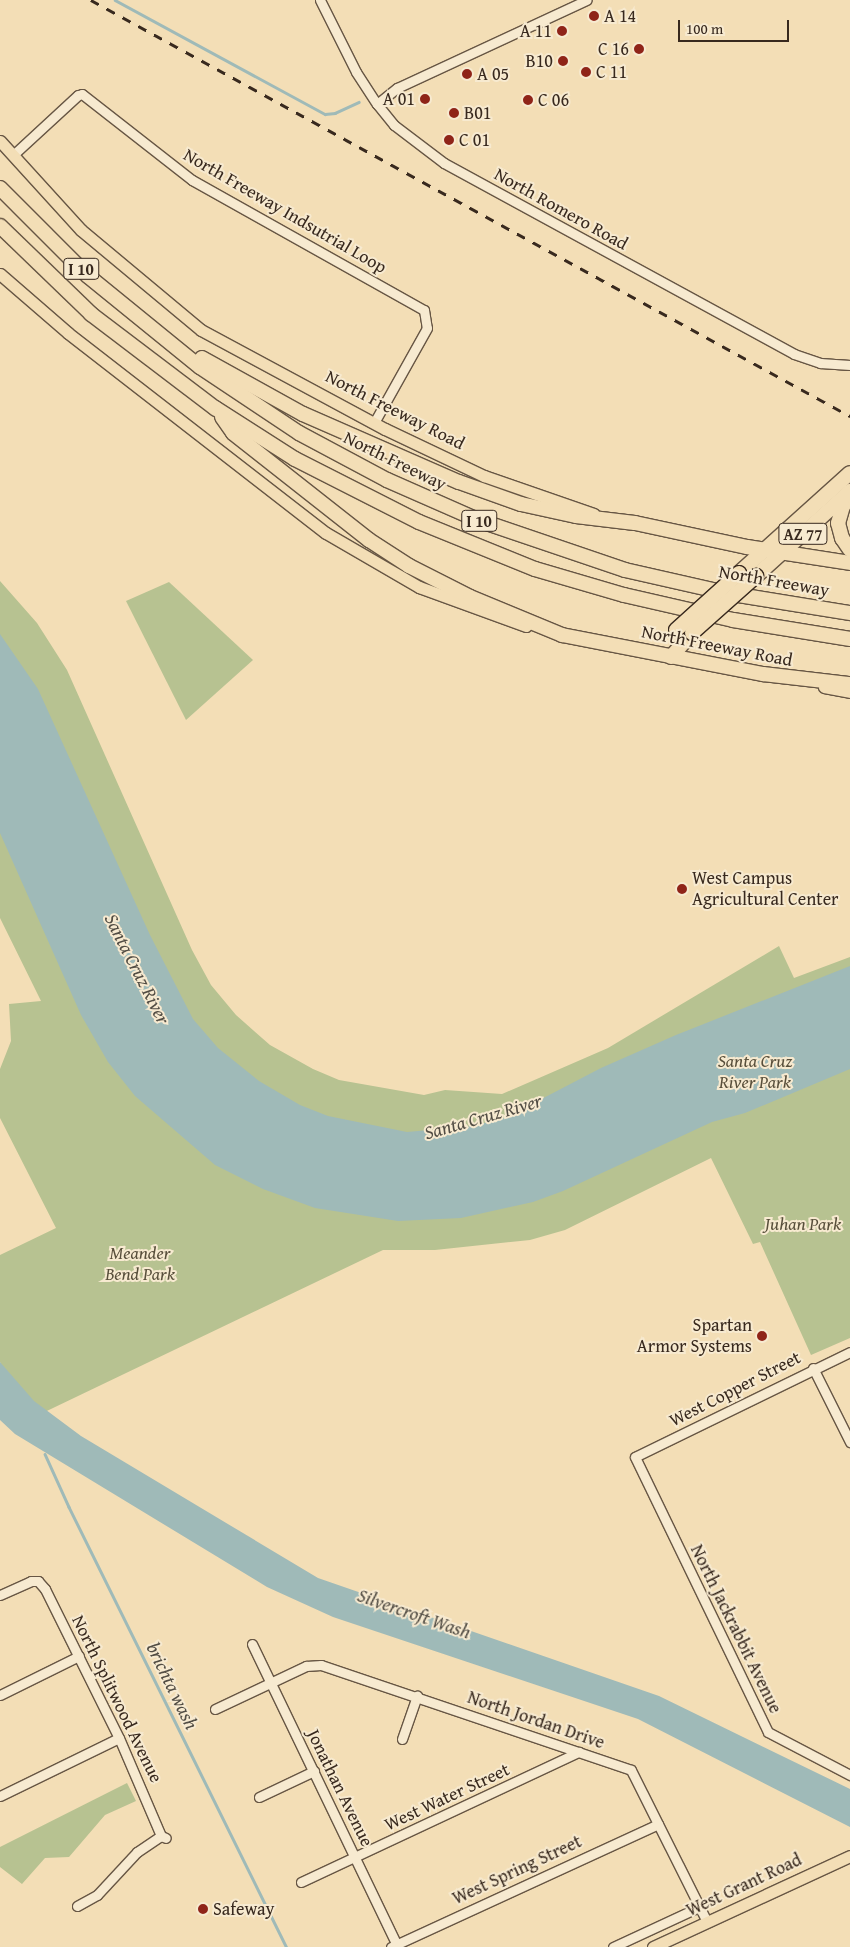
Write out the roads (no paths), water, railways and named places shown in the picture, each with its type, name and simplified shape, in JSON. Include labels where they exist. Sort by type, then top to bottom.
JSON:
[{"type":"highway","name":"North Freeway","points":[[0,187],[82,270],[149,328],[245,398],[299,433],[387,480],[478,520],[625,570],[726,593],[850,613]]},
{"type":"highway","name":"I 10","points":[[0,226],[97,319],[216,408],[332,480],[419,522],[519,563],[670,606],[850,639]]},
{"type":"highway","points":[[149,328],[303,414],[459,482],[557,512],[634,523]]},
{"type":"highway","points":[[216,408],[233,433],[381,548],[454,589],[562,635]]},
{"type":"highway","name":"AZ 77","points":[[671,656],[676,630],[850,473]]},
{"type":"highway","name":"AZ 77","points":[[671,656],[692,633],[850,491]]},
{"type":"highway","points":[[850,497],[843,506],[838,523],[842,538],[850,550]]},
{"type":"highway","name":"North Freeway Road","points":[[634,523],[766,549],[850,563]]},
{"type":"highway","name":"North Freeway Road","points":[[562,635],[763,674]]},
{"type":"highway","points":[[763,674],[850,684]]},
{"type":"main road","name":"North Freeway Road","points":[[0,141],[81,230],[201,330],[374,423],[517,489],[634,523]]},
{"type":"main road","name":"North Freeway Road","points":[[0,274],[68,333],[286,502],[353,550],[441,597],[507,620],[562,635]]},
{"type":"main road","name":"North Freeway Road","points":[[763,674],[850,692]]},
{"type":"main road","name":"West Grant Road","points":[[653,1947],[850,1856]]},
{"type":"street","name":"North Romero Road","points":[[320,0],[356,72],[376,104],[394,125],[444,163],[614,258],[802,358],[820,364],[850,366]]},
{"type":"street","points":[[376,104],[397,88],[587,0]]},
{"type":"street","name":"North Freeway Indsutrial Loop","points":[[13,155],[78,95],[82,94],[192,180],[424,310],[427,328],[374,423]]},
{"type":"street","name":"West Copper Street","points":[[635,1457],[813,1368],[850,1352]]},
{"type":"street","points":[[813,1368],[850,1442]]},
{"type":"street","name":"North Jackrabbit Avenue","points":[[635,1457],[768,1732],[850,1775]]},
{"type":"street","name":"North Splitwood Avenue","points":[[0,1595],[37,1579],[45,1589],[119,1738],[163,1837],[132,1857],[97,1894],[77,1906]]},
{"type":"street","name":"Jonathan Avenue","points":[[252,1644],[356,1858],[395,1946]]},
{"type":"street","points":[[0,1694],[79,1656]]},
{"type":"street","name":"North Jordan Drive","points":[[215,1709],[306,1666],[320,1665],[417,1696],[631,1770],[707,1922]]},
{"type":"street","points":[[402,1738],[417,1696]]},
{"type":"street","points":[[0,1796],[119,1738]]},
{"type":"street","name":"West Water Street","points":[[301,1882],[356,1858],[579,1752]]},
{"type":"street","points":[[259,1797],[314,1771]]},
{"type":"street","name":"West Spring Street","points":[[395,1946],[658,1824]]},
{"type":"street","name":"West Grant Road","points":[[613,1947],[699,1907]]},
{"type":"water","name":"Santa Cruz River","points":[[0,634],[38,689],[150,935],[193,1019],[218,1048],[259,1081],[300,1105],[328,1116],[407,1132],[473,1126],[507,1117],[601,1068],[676,1035],[850,966],[850,1069],[745,1113],[712,1122],[563,1191],[533,1202],[461,1218],[398,1221],[315,1208],[263,1189],[215,1165],[135,1096],[108,1062],[81,1015],[0,833]]},
{"type":"water","name":"Silvercroft Wash","points":[[0,1362],[34,1401],[81,1436],[318,1578],[659,1696],[850,1789],[850,1827],[638,1719],[333,1617],[267,1587],[15,1434],[0,1420]]},
{"type":"waterway","points":[[115,0],[325,114],[335,113],[359,102]]},
{"type":"waterway","name":"brichta wash","points":[[45,1454],[69,1507],[286,1947]]},
{"type":"railway","points":[[91,0],[850,416]]},
{"type":"place","name":"A 14","points":[[594,16]]},
{"type":"place","name":"A 11","points":[[562,31]]},
{"type":"place","name":"C 16","points":[[639,49]]},
{"type":"place","name":"B10","points":[[563,61]]},
{"type":"place","name":"C 11","points":[[586,72]]},
{"type":"place","name":"A 05","points":[[467,74]]},
{"type":"place","name":"A 01","points":[[425,99]]},
{"type":"place","name":"C 06","points":[[528,100]]},
{"type":"place","name":"B01","points":[[454,113]]},
{"type":"place","name":"C 01","points":[[449,140]]},
{"type":"place","name":"West Campus Agricultural Center","points":[[682,889]]},
{"type":"place","name":"Spartan Armor Systems","points":[[762,1336]]},
{"type":"place","name":"Safeway","points":[[203,1909]]},
{"type":"park label","name":"Santa Cruz River Park","points":[[755,1072]]},
{"type":"park label","name":"Juhan Park","points":[[803,1224]]},
{"type":"park label","name":"Meander Bend Park","points":[[140,1264]]}]
